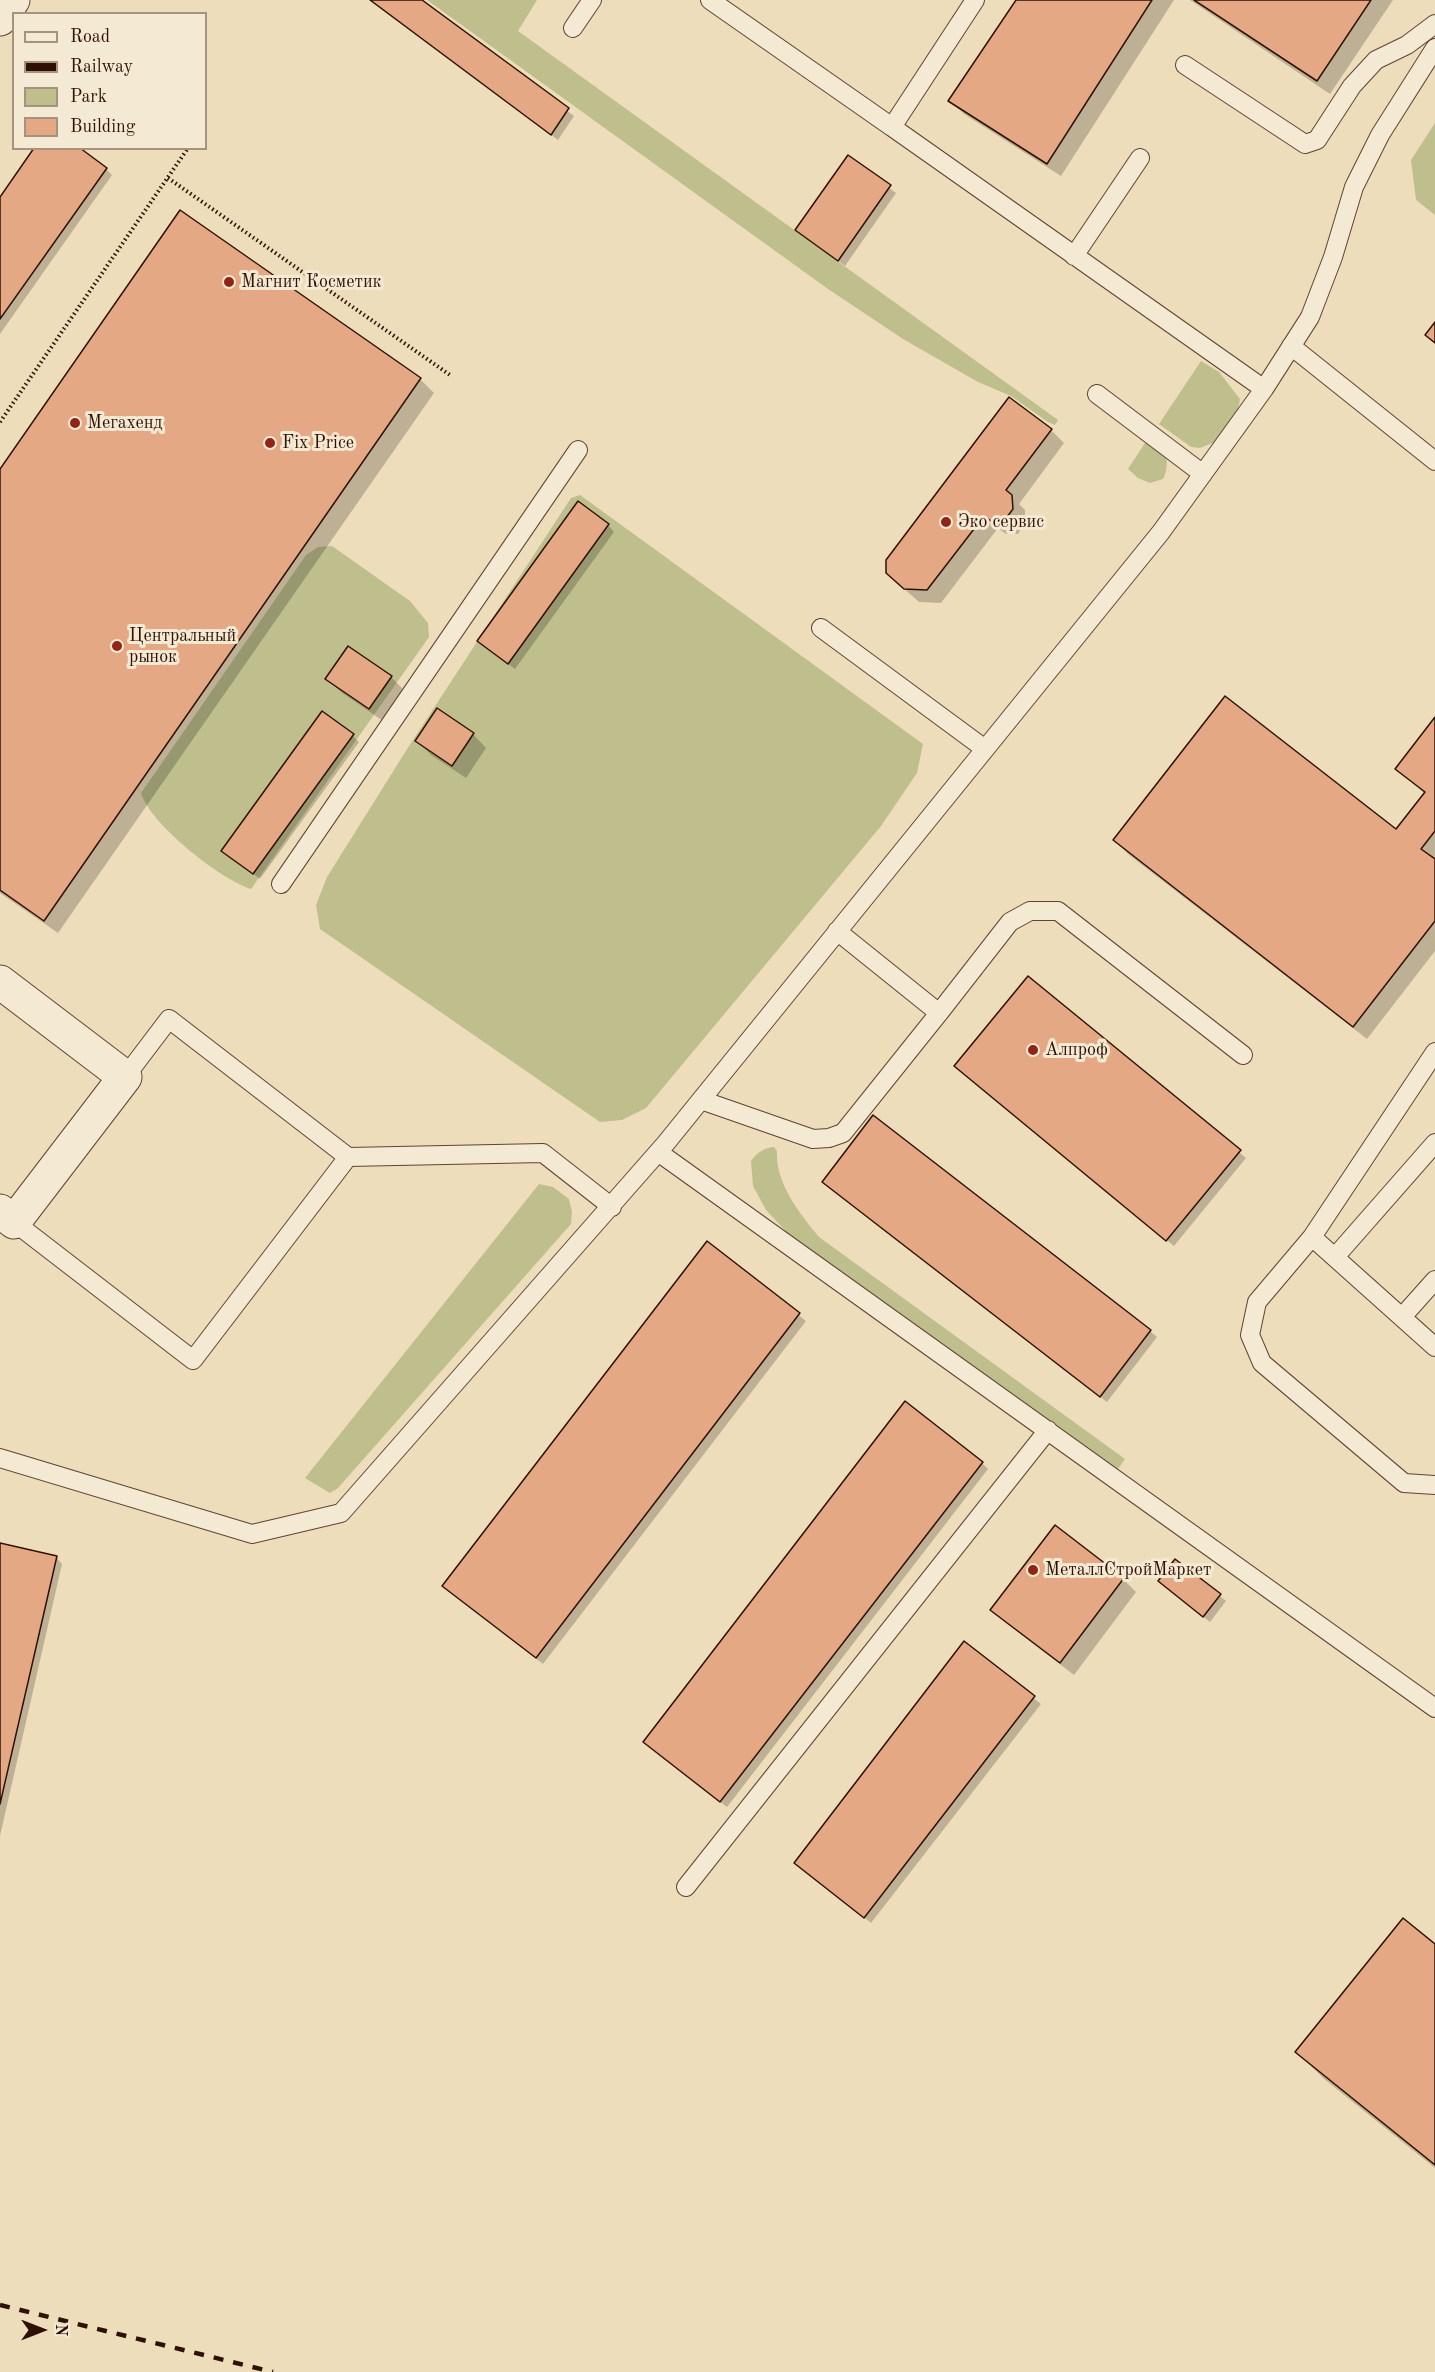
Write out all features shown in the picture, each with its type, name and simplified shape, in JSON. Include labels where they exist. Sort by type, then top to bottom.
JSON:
[{"type":"street","points":[[0,19],[13,0]]},
{"type":"street","points":[[0,982],[125,1077],[7,1216]]},
{"type":"lane","points":[[573,27],[592,0]]},
{"type":"lane","points":[[710,0],[1264,389]]},
{"type":"lane","points":[[892,127],[975,0]]},
{"type":"lane","points":[[1185,65],[1305,144],[1317,140],[1352,86],[1376,60],[1407,45],[1435,24]]},
{"type":"lane","points":[[0,1458],[252,1534],[341,1513],[658,1152],[1161,532],[1264,389],[1314,307],[1333,256],[1354,187],[1380,135],[1435,48]]},
{"type":"lane","points":[[1074,256],[1140,159]]},
{"type":"lane","points":[[1291,346],[1435,460]]},
{"type":"lane","points":[[1097,394],[1203,474]]},
{"type":"lane","points":[[281,884],[578,450]]},
{"type":"lane","points":[[821,628],[985,749]]},
{"type":"lane","points":[[701,1100],[813,1139],[843,1134],[1010,922],[1030,911],[1058,911],[1243,1055]]},
{"type":"lane","points":[[837,931],[939,1013]]},
{"type":"lane","points":[[125,1077],[169,1019],[348,1157],[543,1153],[612,1207]]},
{"type":"lane","points":[[1435,1052],[1312,1237],[1257,1302],[1250,1335],[1262,1363],[1404,1483],[1435,1484]]},
{"type":"lane","points":[[1335,1257],[1435,1143]]},
{"type":"lane","points":[[658,1152],[1435,1708]]},
{"type":"lane","points":[[7,1216],[193,1360],[348,1157]]},
{"type":"lane","points":[[1312,1237],[1435,1347]]},
{"type":"lane","points":[[1402,1317],[1435,1280]]},
{"type":"lane","points":[[686,1887],[1048,1430]]},
{"type":"path","points":[[0,422],[187,150]]},
{"type":"path","points":[[168,178],[450,375]]},
{"type":"green space","points":[[427,0],[537,0],[518,31],[1058,420],[1055,425],[1011,396],[978,382],[903,339],[828,289]]},
{"type":"green space","points":[[1435,123],[1435,215],[1416,200],[1411,160]]},
{"type":"green space","points":[[1201,361],[1219,372],[1240,399],[1237,414],[1215,442],[1200,448],[1191,447],[1159,424]]},
{"type":"green space","points":[[1149,437],[1166,451],[1167,462],[1163,479],[1150,483],[1138,478],[1128,469]]},
{"type":"green space","points":[[580,495],[923,744],[917,773],[881,826],[646,1108],[622,1120],[600,1122],[320,929],[316,905],[327,877],[409,746],[571,498]]},
{"type":"green space","points":[[332,546],[410,601],[428,623],[429,637],[251,889],[222,874],[188,849],[158,820],[147,806],[141,793],[306,555],[318,547]]},
{"type":"green space","points":[[774,1147],[777,1151],[777,1163],[784,1186],[819,1237],[1125,1459],[1116,1472],[795,1241],[766,1210],[753,1186],[751,1161],[761,1151]]},
{"type":"green space","points":[[539,1184],[553,1187],[569,1199],[572,1212],[571,1224],[338,1488],[330,1493],[305,1478]]},
{"type":"building","points":[[370,0],[422,0],[569,108],[551,135]]},
{"type":"building","points":[[1016,0],[1152,0],[1047,164],[948,101]]},
{"type":"building","points":[[1194,0],[1371,0],[1317,81]]},
{"type":"building","points":[[33,150],[83,150],[107,168],[0,319],[0,197]]},
{"type":"building","points":[[848,155],[891,185],[838,261],[795,230]]},
{"type":"building","name":"Центральный рынок","points":[[180,210],[421,378],[44,921],[0,890],[0,469]]},
{"type":"building","points":[[1435,322],[1435,343],[1425,335]]},
{"type":"building","points":[[1009,397],[1052,429],[1006,490],[1012,495],[1013,509],[1004,521],[991,521],[984,516],[927,590],[904,589],[886,573],[886,560]]},
{"type":"building","points":[[578,501],[609,524],[508,664],[477,641]]},
{"type":"building","points":[[348,646],[392,676],[369,709],[325,679]]},
{"type":"building","points":[[1225,696],[1396,829],[1425,792],[1395,769],[1435,717],[1435,831],[1421,849],[1435,859],[1435,921],[1353,1027],[1113,840]]},
{"type":"building","points":[[437,708],[474,733],[452,766],[415,741]]},
{"type":"building","points":[[322,711],[354,734],[253,874],[221,851]]},
{"type":"building","points":[[1028,976],[1241,1150],[1166,1241],[954,1066]]},
{"type":"building","points":[[873,1115],[1151,1330],[1100,1397],[822,1182]]},
{"type":"building","points":[[707,1241],[800,1313],[536,1658],[442,1586]]},
{"type":"building","points":[[905,1401],[983,1462],[720,1802],[643,1742]]},
{"type":"building","points":[[1055,1525],[1124,1578],[1060,1663],[990,1610]]},
{"type":"building","points":[[0,1543],[57,1556],[0,1804]]},
{"type":"building","points":[[1175,1559],[1221,1594],[1203,1617],[1158,1581]]},
{"type":"building","points":[[964,1641],[1035,1696],[864,1918],[794,1863]]},
{"type":"building","points":[[1403,1918],[1435,1944],[1435,2165],[1295,2052]]},
{"type":"railway","points":[[0,2305],[273,2372]]},
{"type":"place","name":"Магнит Косметик","points":[[229,282]]},
{"type":"place","name":"Мегахенд","points":[[75,423]]},
{"type":"place","name":"Fix Price","points":[[270,443]]},
{"type":"place","name":"Эко сервис","points":[[946,522]]},
{"type":"place","name":"Центральный рынок","points":[[117,646]]},
{"type":"place","name":"Алпроф","points":[[1033,1050]]},
{"type":"place","name":"МеталлСтройМаркет","points":[[1033,1570]]}]
